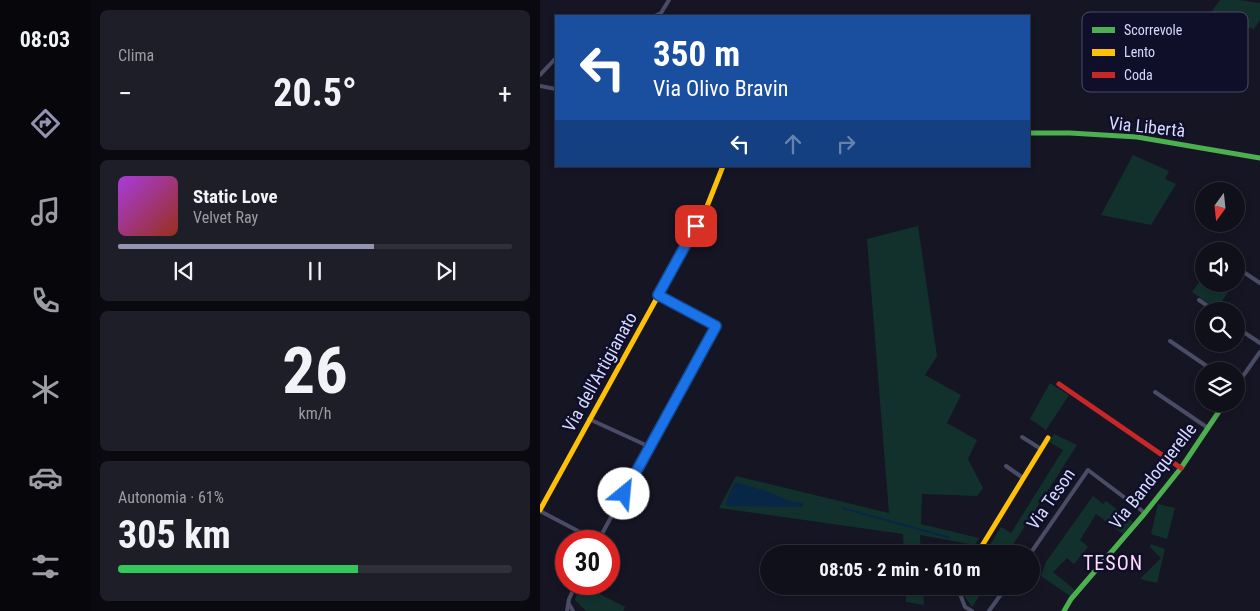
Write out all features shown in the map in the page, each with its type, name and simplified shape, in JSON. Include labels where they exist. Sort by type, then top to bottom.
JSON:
[{"type":"street","points":[[657,15],[661,13],[669,0]]},
{"type":"street","points":[[540,75],[555,59]]},
{"type":"street","points":[[540,86],[555,89]]},
{"type":"street","name":"Via Libertà","points":[[1030,134],[1070,133],[1138,137],[1260,158]]},
{"type":"street","name":"Via dell'Artigianato","points":[[577,530],[540,511],[589,419],[706,210],[723,167]]},
{"type":"street","points":[[1245,273],[1260,283]]},
{"type":"street","points":[[604,530],[716,326],[658,295]]},
{"type":"street","points":[[1245,332],[1260,343]]},
{"type":"street","points":[[1170,341],[1201,362]]},
{"type":"street","points":[[1245,373],[1260,352]]},
{"type":"street","points":[[1059,384],[1181,468]]},
{"type":"street","points":[[1155,392],[1208,428]]},
{"type":"street","name":"Via Bandoquerelle","points":[[1064,611],[1071,599],[1181,468],[1219,412]]},
{"type":"street","points":[[589,419],[650,447]]},
{"type":"street","points":[[1022,438],[1041,449]]},
{"type":"street","points":[[983,545],[1048,438]]},
{"type":"street","points":[[1006,466],[1024,478]]},
{"type":"street","name":"Via Teson","points":[[1036,545],[1088,470],[1145,513]]},
{"type":"street","points":[[570,595],[568,608],[573,611]]},
{"type":"street","points":[[960,595],[965,607],[972,611]]},
{"type":"street","points":[[989,611],[1001,595]]},
{"type":"green space","points":[[1220,0],[1260,3],[1260,20],[1254,29],[1248,28],[1248,12],[1211,12]]},
{"type":"green space","points":[[1133,155],[1169,171],[1165,179],[1176,184],[1151,225],[1101,215]]},
{"type":"green space","points":[[918,226],[937,356],[925,375],[961,395],[947,423],[977,440],[968,459],[983,488],[977,496],[922,494],[921,524],[979,538],[975,545],[920,535],[921,545],[904,545],[903,534],[719,508],[736,476],[889,513],[867,239]]},
{"type":"green space","points":[[1195,288],[1195,292],[1228,292],[1222,302],[1207,302],[1192,292]]},
{"type":"green space","points":[[1050,383],[1069,395],[1046,430],[1030,419]]},
{"type":"green space","points":[[1054,434],[1077,445],[1013,545],[990,545],[1001,527],[1011,533],[1063,450],[1049,442]]},
{"type":"green space","points":[[1093,496],[1103,504],[1106,501],[1133,522],[1123,534],[1096,514],[1080,540],[1088,547],[1074,564],[1067,558],[1053,572],[1075,590],[1070,596],[1041,576],[1046,562]]},
{"type":"green space","points":[[1158,504],[1175,508],[1167,539],[1151,534]]},
{"type":"green space","points":[[1151,544],[1165,549],[1157,583],[1140,579],[1161,558],[1150,547]]},
{"type":"green space","points":[[577,595],[602,595],[625,607],[623,611],[586,611],[575,600]]},
{"type":"green space","points":[[906,595],[923,595],[924,605],[906,602]]},
{"type":"green space","points":[[964,595],[980,595],[972,607]]},
{"type":"water","points":[[735,482],[766,491],[790,501],[803,503],[803,507],[726,506],[726,501]]},
{"type":"water","points":[[842,507],[951,537],[950,539],[842,509]]},
{"type":"traffic: fast","points":[[1030,133],[1137,137],[1260,158]]},
{"type":"traffic: fast","points":[[1064,611],[1071,599],[1181,468],[1219,412]]},
{"type":"traffic: slow","points":[[540,510],[706,209],[723,167]]},
{"type":"traffic: slow","points":[[983,545],[1048,438]]},
{"type":"traffic: jam","points":[[1059,384],[1181,468]]},
{"type":"district","name":"TESON","points":[[1113,563]]},
{"type":"route","points":[[624,494],[716,326],[658,295],[696,226]]}]
